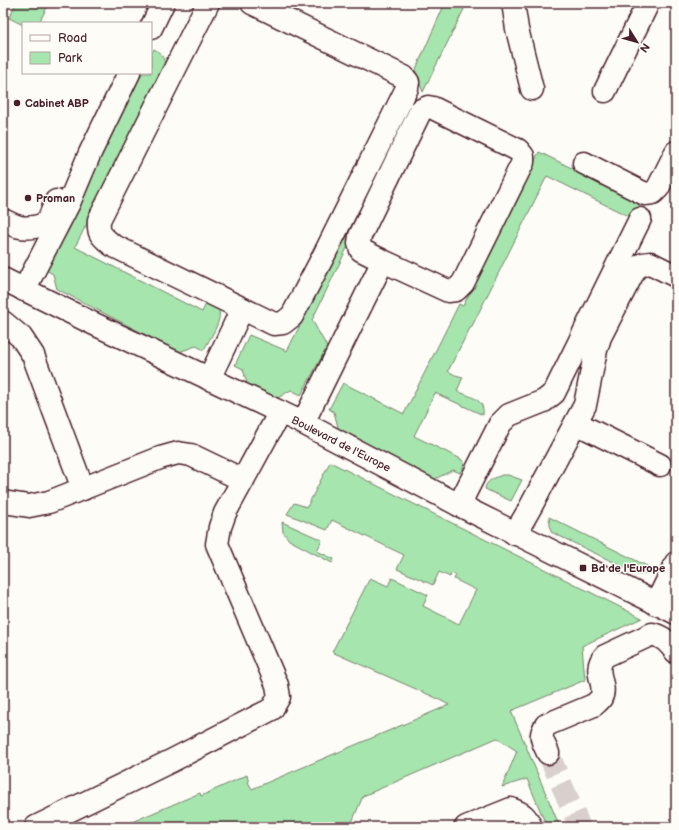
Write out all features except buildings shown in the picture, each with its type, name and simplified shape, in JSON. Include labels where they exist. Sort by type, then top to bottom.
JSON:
[{"type":"street","points":[[152,26],[163,3]]},
{"type":"street","points":[[208,3],[99,220],[98,230],[112,245],[274,324],[283,323],[292,316],[407,88],[408,82],[404,76],[252,3]]},
{"type":"street","points":[[514,3],[517,29],[532,89]]},
{"type":"street","points":[[605,91],[648,3]]},
{"type":"street","points":[[24,290],[69,203],[90,153],[129,74]]},
{"type":"street","points":[[428,107],[433,108],[518,150],[523,156],[523,162],[463,284],[456,290],[448,291],[383,261],[361,250],[359,243],[360,236],[421,110],[428,107]]},
{"type":"street","points":[[584,163],[645,194],[654,193],[676,152]]},
{"type":"street","points":[[3,220],[25,228],[39,226],[45,223],[64,188],[69,184],[78,182]]},
{"type":"street","points":[[459,505],[500,424],[509,415],[544,401],[554,393],[640,219]]},
{"type":"street","points":[[303,423],[383,261]]},
{"type":"street","points":[[515,534],[585,405],[596,350],[600,338],[635,269],[642,264],[650,263],[676,276]]},
{"type":"street","name":"Boulevard de l'Europe","points":[[3,279],[303,423],[515,534],[676,613]]},
{"type":"street","points":[[209,379],[242,309]]},
{"type":"street","points":[[3,322],[21,337],[33,355],[83,489]]},
{"type":"street","points":[[36,827],[173,760],[272,709],[279,697],[277,685],[217,544],[220,527],[225,513],[280,412]]},
{"type":"street","points":[[576,423],[660,465]]},
{"type":"street","points":[[3,502],[29,506],[49,502],[160,458],[178,453],[192,455],[243,480]]},
{"type":"street","points":[[656,604],[676,564]]},
{"type":"street","points":[[548,753],[541,737],[542,731],[546,725],[594,705],[600,699],[603,693],[598,665],[600,660],[605,656],[652,634],[665,639],[676,652]]},
{"type":"street","points":[[466,827],[511,809],[522,813],[531,827]]},
{"type":"green space","points":[[16,3],[49,3],[40,22],[22,22],[22,24],[9,18]]},
{"type":"green space","points":[[445,3],[467,3],[423,92],[416,69]]},
{"type":"green space","points":[[154,49],[160,53],[165,62],[165,69],[75,247],[202,312],[209,298],[216,304],[219,318],[218,324],[204,350],[196,346],[179,352],[57,289],[53,274],[46,270],[58,241],[142,74],[152,74],[152,52]]},
{"type":"green space","points":[[394,139],[399,141],[312,320],[327,347],[301,395],[291,390],[276,399],[247,384],[243,369],[235,365],[249,335],[287,351]]},
{"type":"green space","points":[[539,152],[641,202],[632,218],[547,176],[448,371],[463,377],[457,391],[476,399],[482,405],[483,415],[435,393],[414,436],[461,459],[464,463],[460,473],[453,470],[435,479],[339,431],[334,412],[329,409],[343,383],[404,414],[459,304],[463,306]]},
{"type":"green space","points":[[330,462],[642,618],[582,646],[585,680],[511,711],[560,827],[547,827],[527,779],[502,787],[517,751],[497,738],[363,796],[350,827],[120,827],[200,793],[201,796],[247,775],[252,789],[449,705],[332,652],[370,578],[388,586],[392,578],[428,595],[423,606],[459,624],[476,590],[454,579],[456,575],[451,573],[450,577],[439,572],[433,585],[397,569],[404,555],[332,520],[327,530],[287,514],[294,503],[307,507]]},
{"type":"green space","points":[[502,475],[508,475],[522,480],[511,501],[485,489],[489,481]]},
{"type":"green space","points":[[549,517],[653,569],[640,575],[551,532]]},
{"type":"green space","points":[[282,522],[322,540],[317,551],[334,559],[332,563],[289,540],[283,532]]},
{"type":"tunnel","points":[[548,753],[580,827]]},
{"type":"place","name":"Cabinet ABP","points":[[17,103]]},
{"type":"place","name":"Proman","points":[[28,198]]},
{"type":"place","name":"Bd de l'Europe","points":[[583,568]]}]
